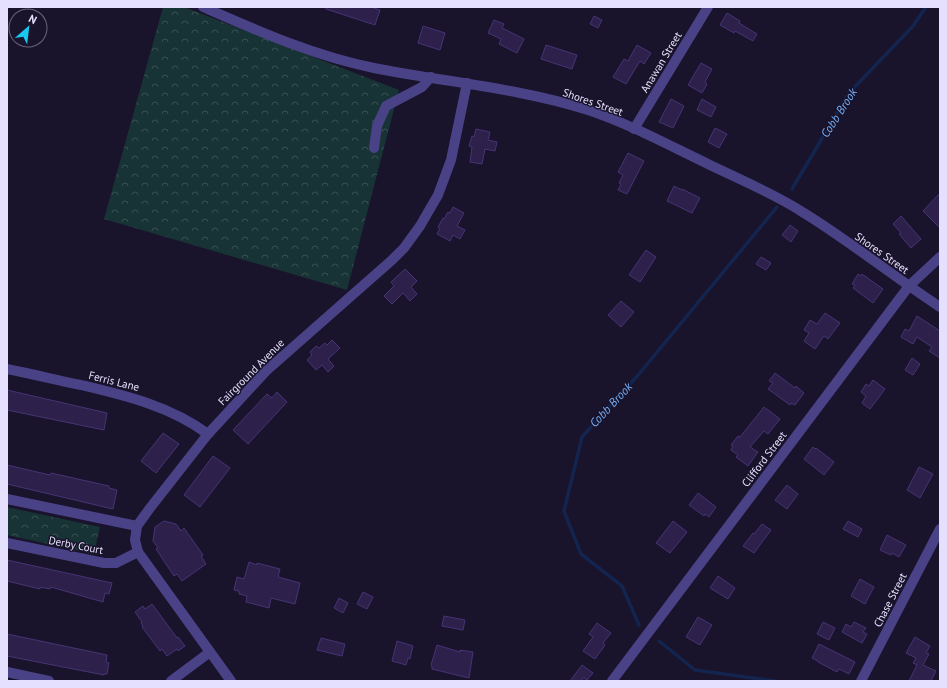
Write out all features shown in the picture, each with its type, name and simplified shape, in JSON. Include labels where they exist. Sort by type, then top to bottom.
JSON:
[{"type":"street","name":"Shores Street","points":[[203,7],[267,35],[320,54],[374,68],[467,83],[534,96],[589,111],[634,128],[795,207],[940,307]]},
{"type":"street","name":"Anawan Street","points":[[634,128],[708,7]]},
{"type":"street","points":[[374,148],[377,126],[386,106],[422,87],[431,77]]},
{"type":"street","name":"Fairground Avenue","points":[[137,526],[208,434],[266,371],[380,272],[413,236],[432,205],[447,172],[455,146],[467,83]]},
{"type":"street","name":"Clifford Street","points":[[612,681],[909,286],[940,257]]},
{"type":"street","name":"Ferris Lane","points":[[7,369],[132,397],[179,415],[208,434]]},
{"type":"street","points":[[7,499],[137,526],[135,540],[138,552],[231,681]]},
{"type":"street","name":"Chase Street","points":[[861,681],[940,529]]},
{"type":"street","name":"Derby Court","points":[[7,543],[104,563],[116,563],[138,552]]},
{"type":"street","points":[[171,681],[210,652]]},
{"type":"street","points":[[7,672],[49,681]]},
{"type":"green space","points":[[163,7],[184,7],[399,90],[347,290],[104,219]]},
{"type":"green space","points":[[7,507],[100,527],[94,554],[7,535]]},
{"type":"building","points":[[326,7],[371,7],[380,10],[375,25],[326,9]]},
{"type":"building","points":[[727,13],[740,21],[739,23],[757,34],[753,41],[720,25]]},
{"type":"building","points":[[594,16],[602,20],[598,28],[590,24]]},
{"type":"building","points":[[494,20],[504,24],[502,28],[524,39],[517,53],[499,44],[501,39],[488,33]]},
{"type":"building","points":[[423,26],[445,33],[440,50],[418,43]]},
{"type":"building","points":[[546,45],[577,55],[572,69],[541,59]]},
{"type":"building","points":[[637,45],[651,53],[644,64],[640,61],[626,84],[613,77],[624,59],[628,61]]},
{"type":"building","points":[[701,63],[712,69],[705,82],[707,84],[702,93],[688,85]]},
{"type":"building","points":[[671,99],[684,106],[673,128],[659,122]]},
{"type":"building","points":[[702,99],[716,107],[711,117],[697,110]]},
{"type":"building","points":[[715,128],[727,134],[719,148],[708,142]]},
{"type":"building","points":[[476,129],[490,132],[488,140],[497,142],[495,151],[485,149],[482,164],[470,162],[472,147],[469,146]]},
{"type":"building","points":[[628,153],[644,161],[627,194],[618,190],[621,184],[619,183],[623,175],[618,172]]},
{"type":"building","points":[[674,186],[700,198],[692,213],[667,201]]},
{"type":"building","points":[[940,193],[940,228],[923,211]]},
{"type":"building","points":[[453,207],[464,213],[457,226],[465,230],[460,239],[453,235],[450,241],[437,234],[440,228],[438,227],[443,218],[444,219],[448,212],[450,213]]},
{"type":"building","points":[[901,216],[921,239],[911,248],[893,224]]},
{"type":"building","points":[[790,225],[798,231],[791,242],[782,235]]},
{"type":"building","points":[[646,250],[656,257],[640,282],[629,275]]},
{"type":"building","points":[[761,257],[771,263],[766,270],[756,264]]},
{"type":"building","points":[[405,269],[417,281],[411,287],[417,294],[410,301],[403,293],[392,304],[384,296],[394,286],[391,282]]},
{"type":"building","points":[[858,274],[861,276],[862,274],[883,289],[873,303],[853,288],[855,285],[852,284]]},
{"type":"building","points":[[621,301],[634,312],[621,327],[608,315]]},
{"type":"building","points":[[825,313],[840,323],[828,339],[824,336],[815,349],[804,341],[809,333],[804,330],[810,320],[817,324]]},
{"type":"building","points":[[917,316],[940,331],[940,358],[929,351],[932,347],[917,337],[913,344],[901,337],[905,329],[909,331]]},
{"type":"building","points":[[332,340],[340,348],[328,359],[334,366],[328,372],[322,365],[316,370],[307,360],[312,355],[310,352],[316,346],[319,348],[325,343],[327,345]]},
{"type":"building","points":[[912,358],[920,364],[913,375],[905,370]]},
{"type":"building","points":[[775,373],[795,388],[796,386],[804,393],[795,405],[791,403],[790,405],[768,389],[773,383],[769,381]]},
{"type":"building","points":[[873,380],[885,389],[870,409],[862,403],[866,396],[861,392],[866,384],[869,386]]},
{"type":"building","points":[[7,390],[107,413],[104,430],[7,410]]},
{"type":"building","points":[[277,392],[287,402],[248,444],[233,430],[267,394],[272,398]]},
{"type":"building","points":[[764,407],[780,419],[768,434],[764,431],[750,447],[758,452],[748,466],[736,457],[738,455],[731,450],[733,446],[731,445],[738,436],[740,437]]},
{"type":"building","points":[[163,433],[179,444],[156,473],[141,461]]},
{"type":"building","points":[[813,447],[834,462],[824,475],[804,459]]},
{"type":"building","points":[[213,456],[230,468],[200,507],[184,495]]},
{"type":"building","points":[[7,465],[109,486],[109,488],[117,490],[113,509],[7,484]]},
{"type":"building","points":[[919,467],[933,474],[920,498],[907,490]]},
{"type":"building","points":[[787,485],[798,494],[787,509],[775,500]]},
{"type":"building","points":[[698,493],[716,507],[709,517],[705,514],[704,516],[689,505]]},
{"type":"building","points":[[164,521],[176,524],[181,531],[184,528],[203,555],[201,556],[206,564],[182,581],[177,574],[174,576],[156,549],[158,548],[153,541],[155,527]]},
{"type":"building","points":[[673,521],[687,532],[670,553],[656,543]]},
{"type":"building","points":[[848,521],[862,529],[858,537],[843,529]]},
{"type":"building","points":[[762,524],[771,530],[754,553],[743,546]]},
{"type":"building","points":[[887,535],[906,545],[899,557],[892,553],[891,555],[880,550]]},
{"type":"building","points":[[7,560],[112,583],[109,594],[105,593],[103,602],[51,587],[50,589],[40,587],[40,589],[7,581]]},
{"type":"building","points":[[249,562],[280,569],[278,577],[300,583],[295,604],[271,598],[269,608],[246,602],[247,596],[239,594],[239,591],[234,590],[237,577],[244,579]]},
{"type":"building","points":[[718,576],[735,588],[728,599],[710,588]]},
{"type":"building","points":[[860,579],[874,587],[865,604],[851,596]]},
{"type":"building","points":[[363,592],[373,597],[367,609],[357,604]]},
{"type":"building","points":[[339,598],[348,603],[343,613],[334,608]]},
{"type":"building","points":[[152,604],[177,638],[178,637],[185,646],[178,651],[177,649],[167,656],[162,649],[160,651],[142,627],[142,622],[135,612],[143,606],[145,609]]},
{"type":"building","points":[[444,616],[465,620],[463,630],[442,626]]},
{"type":"building","points":[[698,617],[712,625],[700,645],[686,637]]},
{"type":"building","points":[[823,622],[835,628],[829,640],[817,634]]},
{"type":"building","points":[[854,622],[866,628],[863,632],[867,634],[862,643],[842,632],[846,624],[851,627]]},
{"type":"building","points":[[597,623],[611,633],[603,643],[605,645],[595,659],[583,651],[593,637],[589,634]]},
{"type":"building","points":[[7,634],[107,655],[106,662],[109,663],[107,674],[104,675],[7,656]]},
{"type":"building","points":[[915,637],[930,646],[926,653],[929,654],[923,665],[936,671],[931,681],[909,681],[917,665],[913,663],[916,658],[906,653]]},
{"type":"building","points":[[321,638],[345,644],[342,656],[317,650]]},
{"type":"building","points":[[397,641],[413,646],[410,659],[408,658],[406,665],[392,661]]},
{"type":"building","points":[[819,644],[855,662],[849,674],[839,669],[837,672],[812,658]]},
{"type":"building","points":[[437,645],[460,652],[460,650],[473,652],[469,678],[432,669],[431,665]]},
{"type":"building","points":[[582,665],[593,673],[587,680],[584,678],[580,681],[570,681]]},
{"type":"waterway","name":"Cobb Brook","points":[[792,189],[849,93],[913,26],[926,7]]},
{"type":"waterway","name":"Cobb Brook","points":[[639,625],[622,586],[581,554],[564,511],[582,437],[639,374],[777,207]]},
{"type":"waterway","name":"Cobb Brook","points":[[659,641],[695,670],[775,681]]}]
